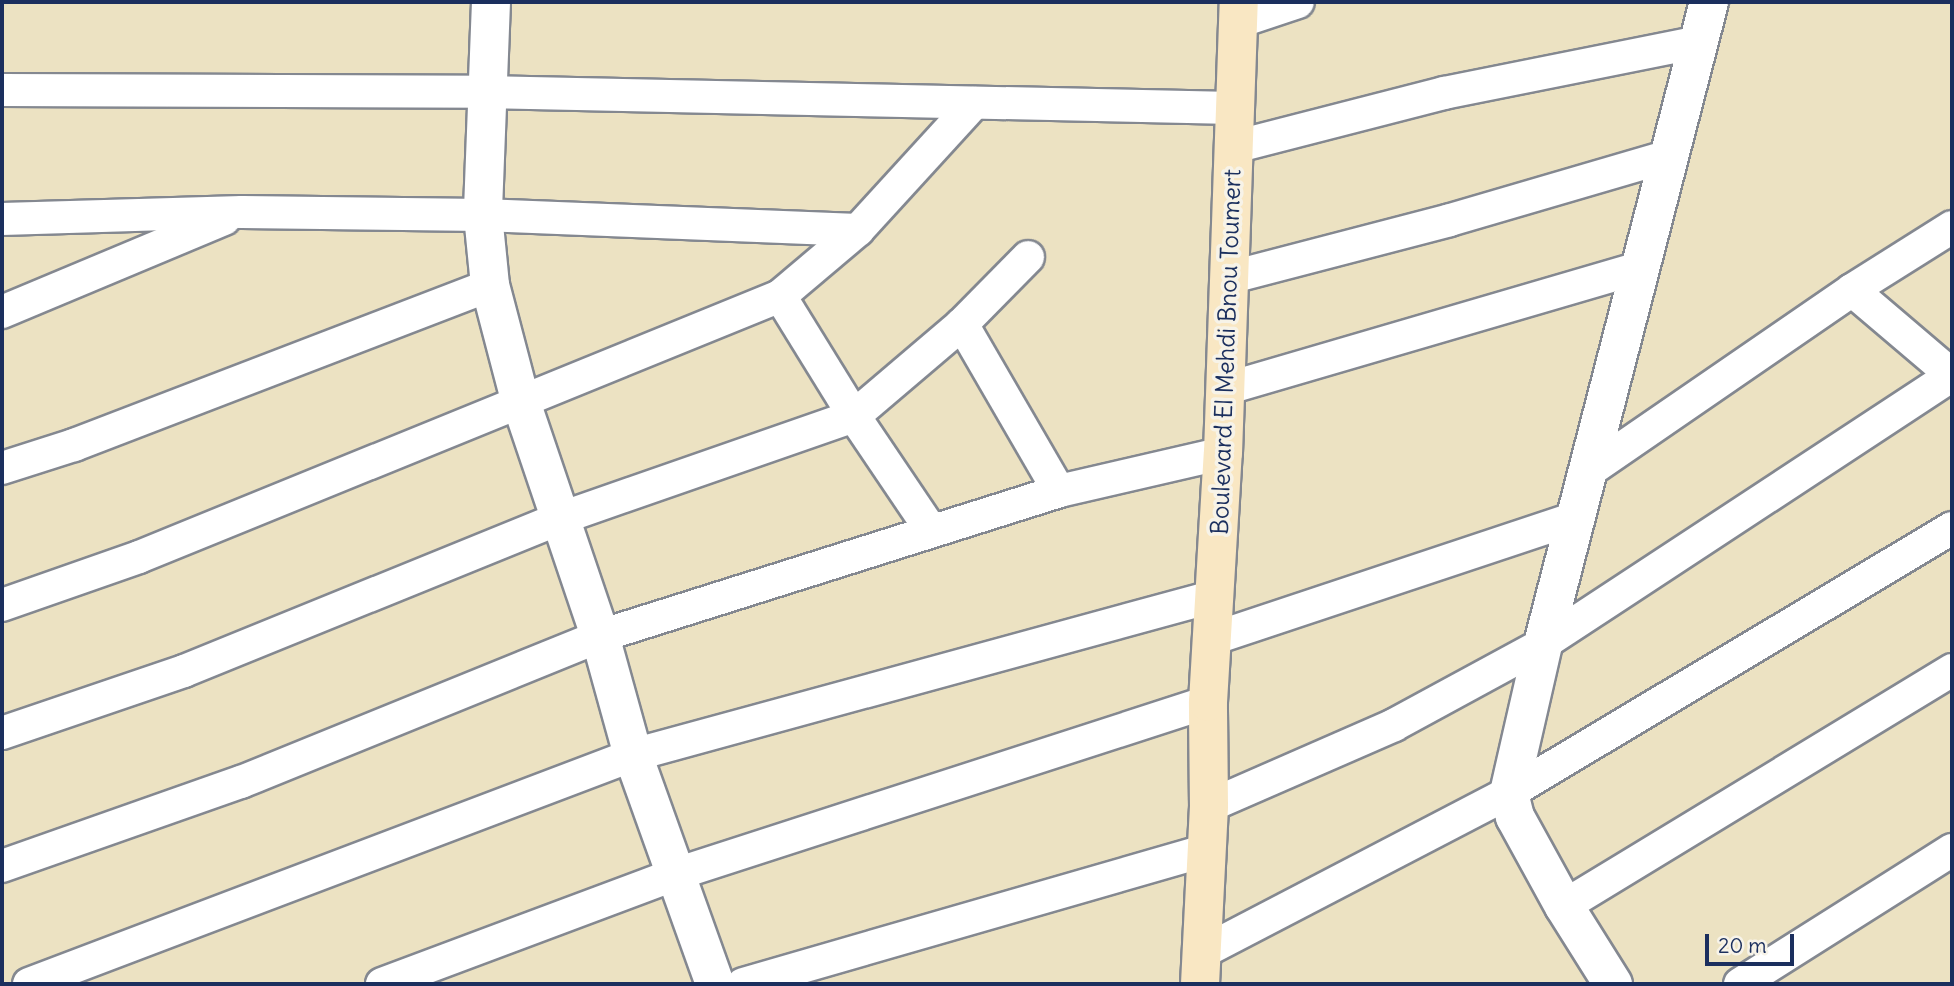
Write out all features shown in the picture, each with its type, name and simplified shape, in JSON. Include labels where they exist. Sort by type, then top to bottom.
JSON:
[{"type":"main road","name":"Boulevard El Mehdi Bnou Toumert","points":[[1201,968],[1209,806],[1208,702],[1223,453],[1238,12]]},
{"type":"street","points":[[491,2],[483,215],[490,285],[520,399],[600,636],[633,755],[673,874],[715,984]]},
{"type":"street","points":[[1238,12],[1298,2]]},
{"type":"street","points":[[1613,984],[1564,906],[1515,817],[1509,793],[1543,644],[1709,2]]},
{"type":"street","points":[[1234,147],[1444,93],[1699,42]]},
{"type":"street","points":[[2,90],[488,92],[1234,108]]},
{"type":"street","points":[[2,605],[139,557],[520,399],[779,296],[858,230],[974,103]]},
{"type":"street","points":[[1228,278],[1450,220],[1669,156]]},
{"type":"street","points":[[2,219],[242,212],[483,215],[858,230]]},
{"type":"street","points":[[2,312],[242,212]]},
{"type":"street","points":[[1587,473],[1852,290],[1952,227]]},
{"type":"street","points":[[2,733],[184,671],[561,518],[854,416],[962,324],[1028,257]]},
{"type":"street","points":[[1225,389],[1640,268]]},
{"type":"street","points":[[2,468],[74,445],[490,285]]},
{"type":"street","points":[[1209,806],[1394,725],[1543,644],[1952,375],[1852,290]]},
{"type":"street","points":[[779,296],[854,416],[931,530]]},
{"type":"street","points":[[962,324],[1059,491]]},
{"type":"street","points":[[2,866],[241,782],[600,636],[1059,491],[1223,453]]},
{"type":"street","points":[[1212,639],[1575,518]]},
{"type":"street","points":[[1201,968],[1509,793],[1952,528]]},
{"type":"street","points":[[29,984],[633,755],[1216,596]]},
{"type":"street","points":[[1564,906],[1952,670]]},
{"type":"street","points":[[382,984],[673,874],[1208,702]]},
{"type":"street","points":[[743,984],[1206,850]]},
{"type":"street","points":[[1740,984],[1952,850]]}]
